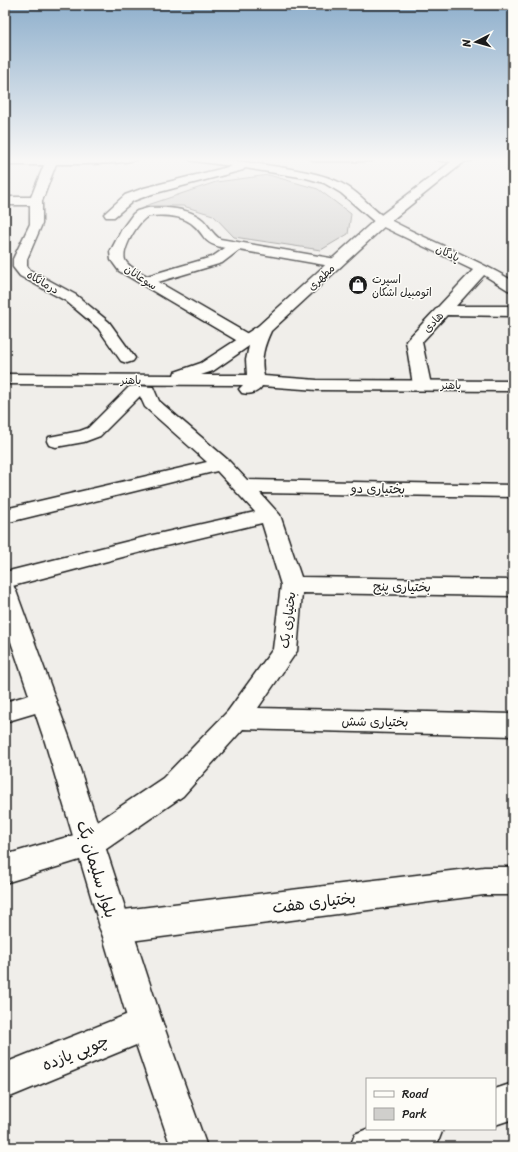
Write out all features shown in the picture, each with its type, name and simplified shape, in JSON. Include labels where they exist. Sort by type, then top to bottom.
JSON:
[{"type":"street","name":"درمانگاه","points":[[36,212],[36,224],[20,259],[20,266],[25,273],[70,298],[104,325],[127,358]]},
{"type":"street","name":"سوعانان","points":[[247,340],[124,268],[118,260],[116,252],[140,214],[173,212],[184,214],[195,220],[211,240],[216,242],[336,263]]},
{"type":"street","name":"پادگان","points":[[371,212],[382,221],[482,269],[513,287]]},
{"type":"street","name":"مطهری","points":[[169,380],[207,367],[264,329],[394,212]]},
{"type":"street","points":[[145,281],[217,260],[234,246]]},
{"type":"street","name":"هادی","points":[[422,385],[414,341],[482,269]]},
{"type":"street","points":[[444,310],[513,311]]},
{"type":"street","points":[[250,386],[254,353],[264,329]]},
{"type":"street","name":"باهنر","points":[[5,378],[169,380],[250,386]]},
{"type":"street","name":"باهنر","points":[[5,391],[141,391],[250,386],[317,385],[513,386]]},
{"type":"street","points":[[56,441],[84,436],[94,432],[141,391]]},
{"type":"street","name":"بختیاری یک","points":[[5,869],[89,844],[173,787],[238,718],[285,651],[292,585],[270,515],[221,464],[150,403],[141,391]]},
{"type":"street","points":[[5,516],[221,464]]},
{"type":"street","name":"بختیاری دو","points":[[242,486],[513,490]]},
{"type":"street","points":[[5,580],[153,542],[270,515]]},
{"type":"street","name":"بختیاری پنج","points":[[292,585],[513,588]]},
{"type":"street","name":"بلوار سلیمان بگ","points":[[5,591],[44,701],[146,1024],[190,1147]]},
{"type":"street","points":[[5,712],[44,701]]},
{"type":"street","name":"بختیاری شش","points":[[238,718],[513,725]]},
{"type":"street","name":"بختیاری هفت","points":[[115,927],[476,882],[513,881]]},
{"type":"street","name":"چوپی یازده","points":[[5,1080],[146,1024]]},
{"type":"street","points":[[496,1107],[513,1101]]},
{"type":"street","points":[[368,1147],[422,1130]]},
{"type":"green space","points":[[202,212],[348,212],[351,214],[348,234],[321,250],[234,237],[213,215]]},
{"type":"place","name":"اسپرت اتومبیل اشکان","points":[[358,285]]}]
